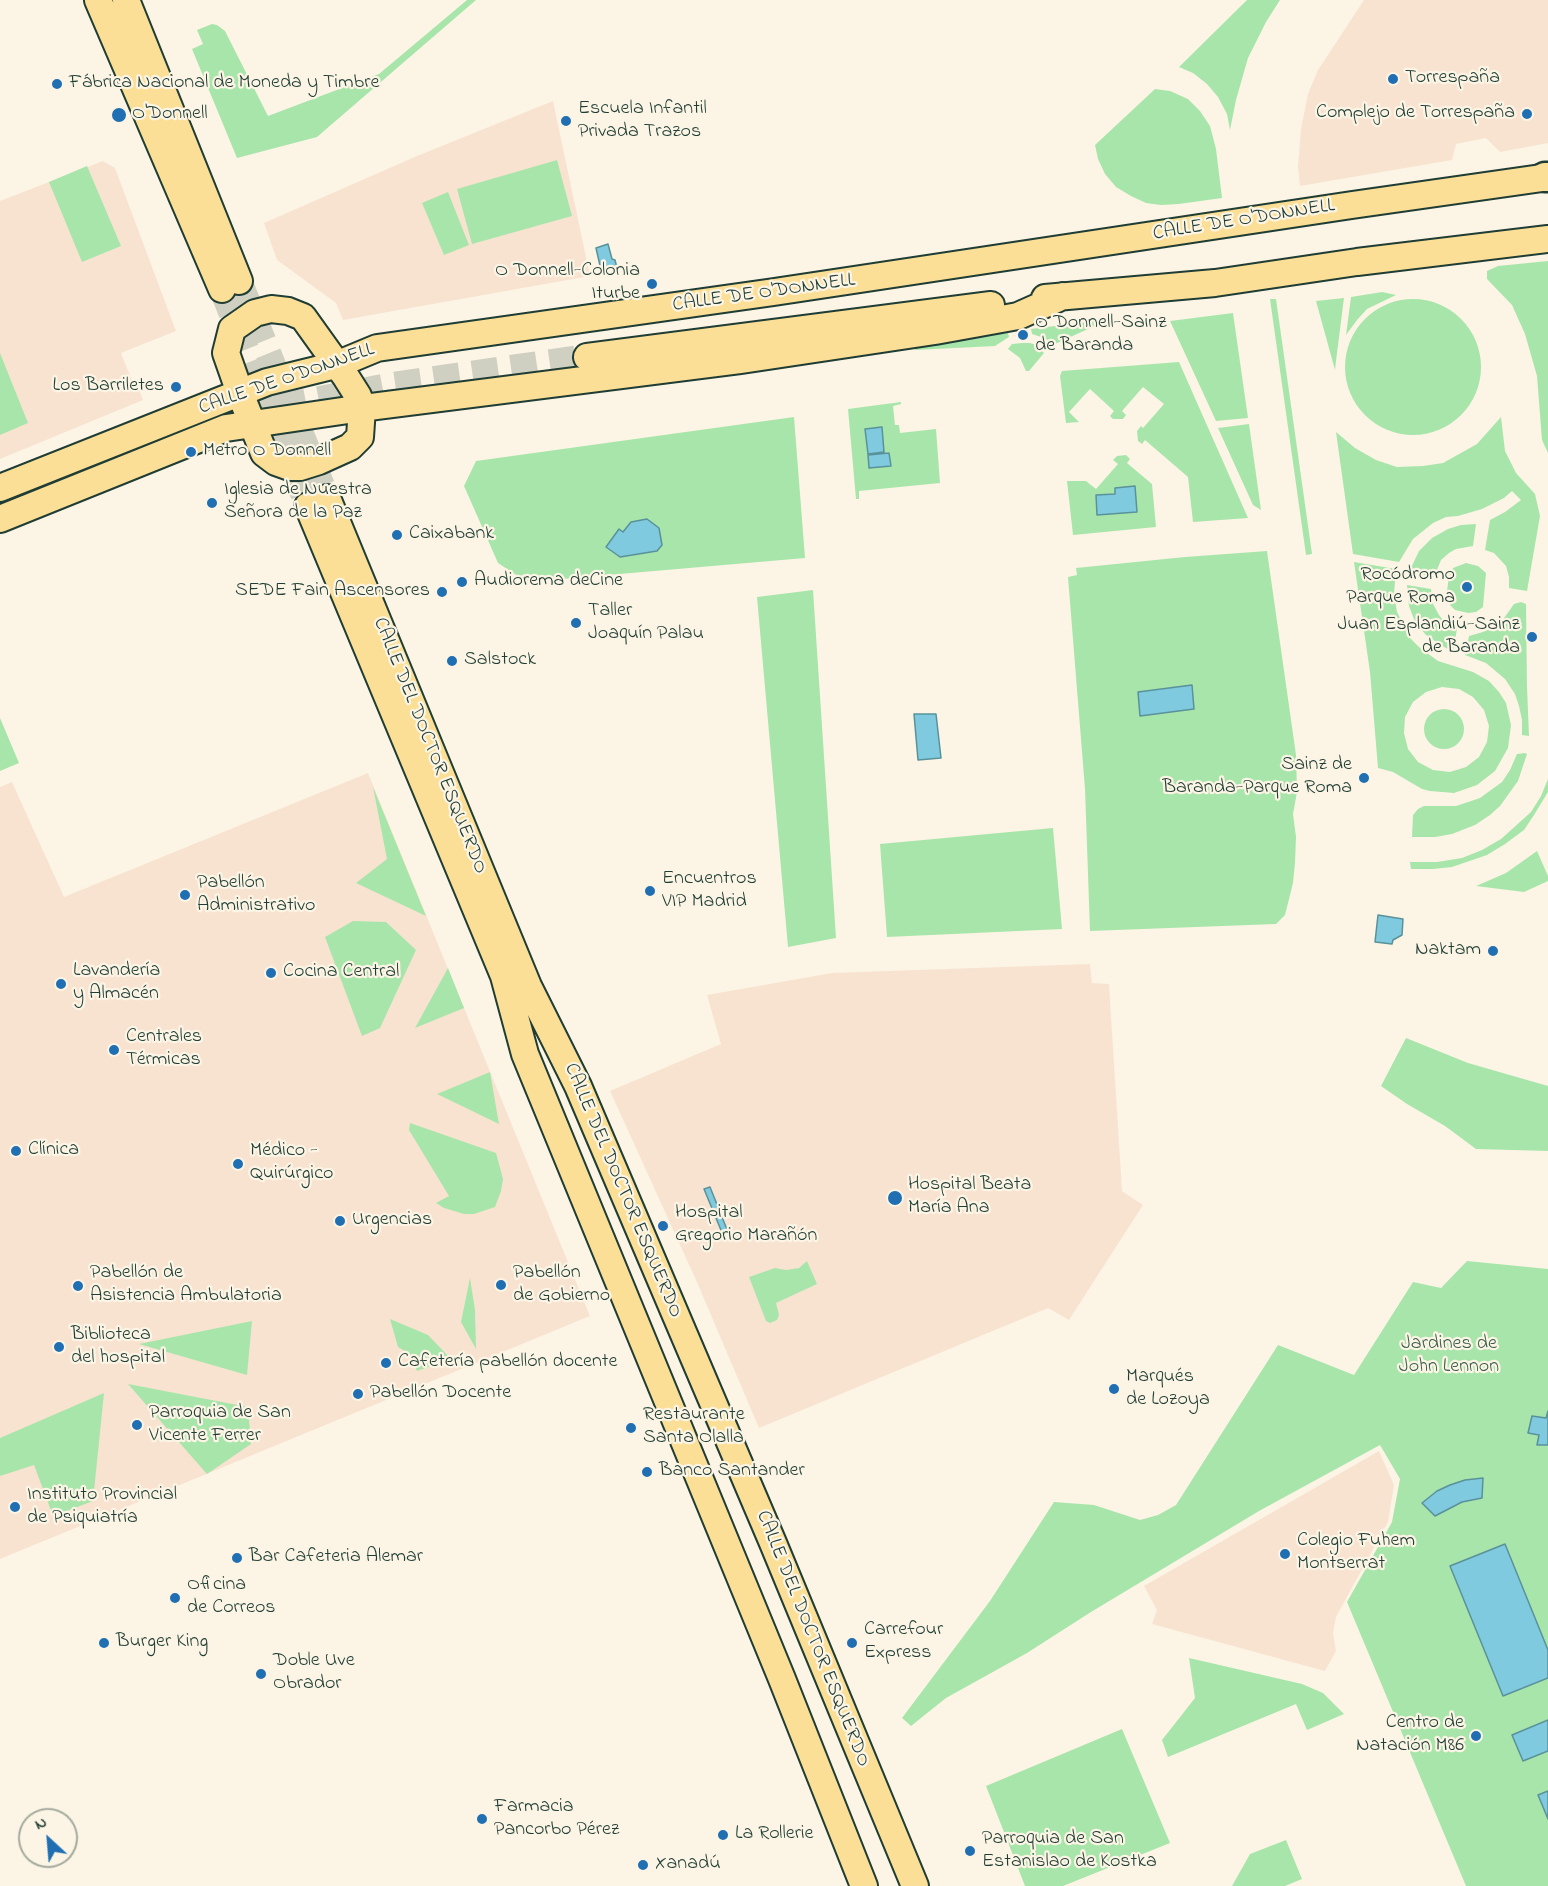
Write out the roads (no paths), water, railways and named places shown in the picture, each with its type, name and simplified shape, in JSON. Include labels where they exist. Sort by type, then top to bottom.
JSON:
[{"type":"main road","points":[[98,0],[230,285],[126,0]]},
{"type":"main road","name":"CALLE DE O'DONNELL","points":[[0,488],[267,382],[336,365],[377,348],[774,292],[1352,204],[1547,177]]},
{"type":"main road","name":"CALLE DE O'DONNELL","points":[[587,357],[1063,296],[1215,283],[1357,262],[1548,239]]},
{"type":"main road","name":"CALLE DE O'DONNELL","points":[[0,519],[226,428],[362,408],[740,360],[935,331],[1018,316],[1063,296]]},
{"type":"main road","points":[[272,309],[288,311],[303,317],[336,365],[358,396],[362,408],[360,437],[350,447],[318,461],[290,467],[276,462],[264,453],[226,352],[232,329],[255,313],[272,309]]},
{"type":"main road","name":"CALLE DEL DOCTOR ESQUERDO","points":[[864,1886],[666,1395],[533,1076],[504,976],[318,502],[528,986],[578,1086],[760,1512],[915,1886]]},
{"type":"water","points":[[608,244],[617,268],[601,270],[596,248]]},
{"type":"water","points":[[882,427],[884,452],[868,454],[865,429]]},
{"type":"water","points":[[889,453],[891,466],[869,468],[868,455]]},
{"type":"water","points":[[1135,486],[1137,512],[1097,515],[1096,495],[1115,494],[1115,488]]},
{"type":"water","points":[[647,519],[659,528],[662,545],[657,551],[620,557],[606,547],[619,529],[623,532],[631,522]]},
{"type":"water","points":[[1192,685],[1194,709],[1140,716],[1138,692]]},
{"type":"water","points":[[914,714],[936,714],[941,758],[918,760]]},
{"type":"water","points":[[1378,915],[1403,919],[1402,935],[1393,940],[1392,944],[1375,942]]},
{"type":"water","points":[[710,1187],[728,1232],[723,1235],[704,1189]]},
{"type":"water","points":[[1548,1411],[1548,1445],[1537,1445],[1539,1435],[1528,1433],[1532,1416],[1546,1418]]},
{"type":"water","points":[[1483,1478],[1482,1498],[1462,1502],[1435,1516],[1422,1503],[1437,1491],[1450,1485]]},
{"type":"water","points":[[1505,1544],[1548,1650],[1548,1678],[1503,1696],[1450,1566]]},
{"type":"water","points":[[1548,1720],[1548,1751],[1523,1761],[1512,1735]]},
{"type":"water","points":[[1548,1791],[1548,1819],[1538,1795]]},
{"type":"tunnel","points":[[239,281],[327,498]]},
{"type":"tunnel","points":[[222,289],[308,506]]},
{"type":"tunnel","points":[[242,414],[393,385],[587,357]]},
{"type":"place","name":"Torrespaña","points":[[1393,79]]},
{"type":"place","name":"Fábrica Nacional de Moneda y Timbre","points":[[57,84]]},
{"type":"place","name":"Complejo de Torrespaña","points":[[1527,114]]},
{"type":"place","name":"O'Donnell","points":[[119,115]]},
{"type":"place","name":"Escuela Infantil Privada Trazos","points":[[566,121]]},
{"type":"place","name":"O Donnell-Colonia Iturbe","points":[[652,284]]},
{"type":"place","name":"O Donnell-Sainz de Baranda","points":[[1023,335]]},
{"type":"place","name":"Los Barriletes","points":[[176,387]]},
{"type":"place","name":"Metro O Donnell","points":[[191,452]]},
{"type":"place","name":"Iglesia de Nuestra Señora de la Paz","points":[[212,503]]},
{"type":"place","name":"Caixabank","points":[[397,535]]},
{"type":"place","name":"Audiorema deCine","points":[[462,582]]},
{"type":"place","name":"Rocódromo Parque Roma","points":[[1467,587]]},
{"type":"place","name":"SEDE Fain Ascensores","points":[[442,592]]},
{"type":"place","name":"Taller Joaquín Palau","points":[[576,623]]},
{"type":"place","name":"Juan Esplandiú-Sainz de Baranda","points":[[1532,637]]},
{"type":"place","name":"Salstock","points":[[452,661]]},
{"type":"place","name":"Sainz de Baranda-Parque Roma","points":[[1364,778]]},
{"type":"place","name":"Encuentros VIP Madrid","points":[[650,891]]},
{"type":"place","name":"Pabellón Administrativo","points":[[185,895]]},
{"type":"place","name":"Naktam","points":[[1493,951]]},
{"type":"place","name":"Cocina Central","points":[[271,973]]},
{"type":"place","name":"Lavandería y Almacén","points":[[61,984]]},
{"type":"place","name":"Centrales Térmicas","points":[[114,1050]]},
{"type":"place","name":"Clínica","points":[[16,1151]]},
{"type":"place","name":"Médico - Quirúrgico","points":[[238,1164]]},
{"type":"place","name":"Hospital Beata María Ana","points":[[895,1198]]},
{"type":"place","name":"Urgencias","points":[[340,1221]]},
{"type":"place","name":"Hospital Gregorio Marañón","points":[[663,1226]]},
{"type":"place","name":"Pabellón de Gobierno","points":[[501,1285]]},
{"type":"place","name":"Pabellón de Asistencia Ambulatoria","points":[[78,1286]]},
{"type":"place","name":"Biblioteca del hospital","points":[[59,1347]]},
{"type":"place","name":"Cafetería pabellón docente","points":[[386,1363]]},
{"type":"place","name":"Marqués de Lozoya","points":[[1114,1389]]},
{"type":"place","name":"Pabellón Docente","points":[[358,1394]]},
{"type":"place","name":"Parroquia de San Vicente Ferrer","points":[[137,1425]]},
{"type":"place","name":"Restaurante Santa Olalla","points":[[631,1428]]},
{"type":"place","name":"Banco Santander","points":[[647,1472]]},
{"type":"place","name":"Instituto Provincial de Psiquiatría","points":[[15,1507]]},
{"type":"place","name":"Colegio Fuhem Montserrat","points":[[1285,1554]]},
{"type":"place","name":"Bar Cafeteria Alemar","points":[[237,1558]]},
{"type":"place","name":"Oficina de Correos","points":[[175,1598]]},
{"type":"place","name":"Burger King","points":[[104,1643]]},
{"type":"place","name":"Carrefour Express","points":[[852,1643]]},
{"type":"place","name":"Doble Uve Obrador","points":[[261,1674]]},
{"type":"place","name":"Centro de Natación M86","points":[[1476,1736]]},
{"type":"place","name":"Farmacia Pancorbo Pérez","points":[[482,1819]]},
{"type":"place","name":"La Rollerie","points":[[723,1835]]},
{"type":"place","name":"Parroquia de San Estanislao de Kostka","points":[[970,1851]]},
{"type":"place","name":"Xanadú","points":[[643,1865]]},
{"type":"park label","name":"Jardines de John Lennon","points":[[1449,1356]]}]
